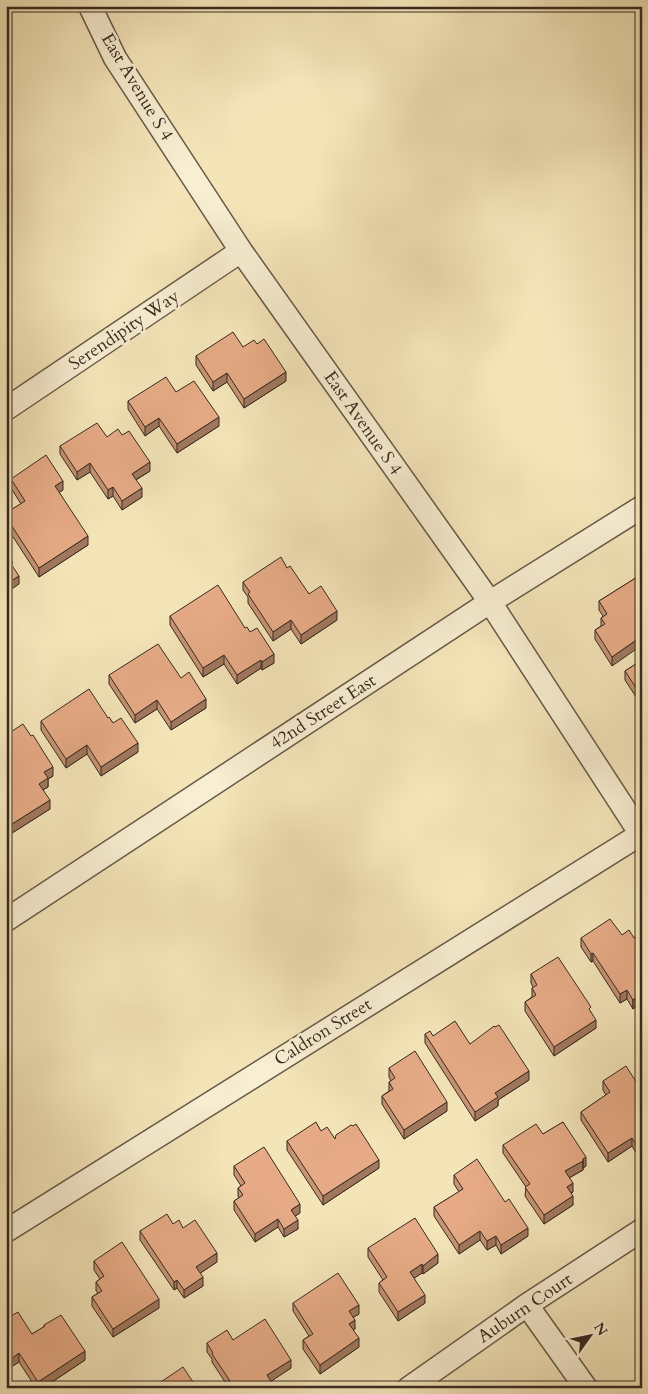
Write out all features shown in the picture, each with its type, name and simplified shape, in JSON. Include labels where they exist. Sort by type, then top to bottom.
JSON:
[{"type":"street","name":"East Avenue S 4","points":[[90,6],[115,58],[241,251],[490,602],[641,835]]},
{"type":"street","name":"Serendipity Way","points":[[6,409],[241,251]]},
{"type":"street","name":"42nd Street East","points":[[6,920],[490,602],[642,507]]},
{"type":"street","name":"Caldron Street","points":[[6,1230],[641,835]]},
{"type":"street","name":"Auburn Court","points":[[410,1388],[527,1306],[642,1230]]},
{"type":"street","points":[[527,1306],[586,1388]]},
{"type":"building","points":[[233,332],[243,347],[254,340],[257,344],[264,339],[286,372],[244,399],[227,373],[213,382],[196,356]]},
{"type":"building","points":[[166,377],[176,392],[194,381],[219,417],[177,444],[159,418],[145,427],[128,401]]},
{"type":"building","points":[[97,423],[107,437],[118,429],[122,435],[129,431],[150,462],[132,474],[142,488],[122,501],[113,487],[108,490],[90,463],[77,472],[60,446]]},
{"type":"building","points":[[46,455],[63,481],[55,486],[88,536],[39,568],[6,517],[6,513],[25,501],[11,479]]},
{"type":"building","points":[[6,552],[19,576],[6,584]]},
{"type":"building","points":[[281,557],[287,568],[290,566],[309,594],[321,586],[337,611],[301,635],[291,620],[273,632],[248,594],[250,592],[243,582]]},
{"type":"building","points":[[642,574],[642,636],[612,657],[595,630],[605,624],[601,618],[607,614],[599,601]]},
{"type":"building","points":[[218,585],[245,628],[247,627],[250,632],[257,628],[274,654],[237,675],[224,655],[203,668],[170,616]]},
{"type":"building","points":[[158,644],[181,678],[189,672],[206,699],[171,722],[157,700],[135,715],[109,675]]},
{"type":"building","points":[[642,660],[642,697],[625,671]]},
{"type":"building","points":[[89,689],[108,718],[113,723],[121,718],[138,743],[101,767],[87,745],[66,759],[41,721]]},
{"type":"building","points":[[23,724],[31,736],[33,735],[53,767],[44,772],[48,778],[39,784],[50,800],[12,824],[6,815],[6,735]]},
{"type":"building","points":[[610,919],[622,935],[629,930],[634,938],[642,933],[642,980],[639,982],[642,987],[642,994],[633,1000],[627,990],[620,994],[581,938]]},
{"type":"building","points":[[558,957],[591,1007],[589,1009],[596,1020],[554,1047],[525,1002],[536,995],[532,988],[537,985],[531,974]]},
{"type":"building","points":[[455,1021],[470,1044],[494,1026],[499,1025],[529,1071],[495,1093],[498,1097],[475,1112],[425,1034],[430,1031],[433,1036]]},
{"type":"building","points":[[415,1051],[447,1102],[404,1130],[382,1096],[393,1089],[389,1082],[395,1078],[389,1068]]},
{"type":"building","points":[[626,1066],[642,1091],[642,1153],[632,1138],[608,1153],[581,1112],[610,1092],[603,1081]]},
{"type":"building","points":[[316,1122],[321,1131],[327,1127],[335,1139],[336,1135],[351,1125],[356,1124],[379,1160],[323,1196],[287,1141]]},
{"type":"building","points":[[563,1122],[586,1157],[583,1161],[565,1171],[573,1183],[567,1187],[573,1196],[544,1215],[525,1187],[530,1184],[503,1145],[536,1124],[543,1134]]},
{"type":"building","points":[[264,1147],[300,1204],[291,1210],[298,1220],[284,1229],[278,1219],[255,1234],[234,1201],[243,1195],[238,1188],[245,1183],[234,1166]]},
{"type":"building","points":[[477,1159],[505,1202],[509,1199],[528,1228],[501,1245],[496,1236],[487,1241],[480,1231],[459,1245],[434,1207],[463,1189],[454,1175]]},
{"type":"building","points":[[167,1214],[173,1224],[179,1220],[183,1228],[195,1220],[217,1253],[196,1267],[203,1277],[184,1290],[177,1280],[174,1282],[140,1231]]},
{"type":"building","points":[[415,1218],[438,1254],[423,1266],[422,1264],[410,1272],[425,1295],[398,1312],[379,1283],[387,1277],[368,1248]]},
{"type":"building","points":[[122,1242],[159,1299],[113,1329],[92,1297],[102,1291],[96,1282],[104,1276],[94,1261]]},
{"type":"building","points":[[338,1273],[359,1305],[349,1311],[355,1320],[349,1324],[359,1338],[320,1365],[303,1340],[313,1334],[293,1303]]},
{"type":"building","points":[[18,1312],[32,1334],[61,1315],[85,1351],[38,1382],[19,1353],[11,1359],[6,1352],[6,1319]]},
{"type":"building","points":[[265,1319],[291,1360],[267,1375],[275,1388],[230,1388],[227,1383],[230,1381],[207,1343],[227,1330],[233,1340]]},
{"type":"building","points":[[183,1367],[197,1388],[152,1388]]}]
